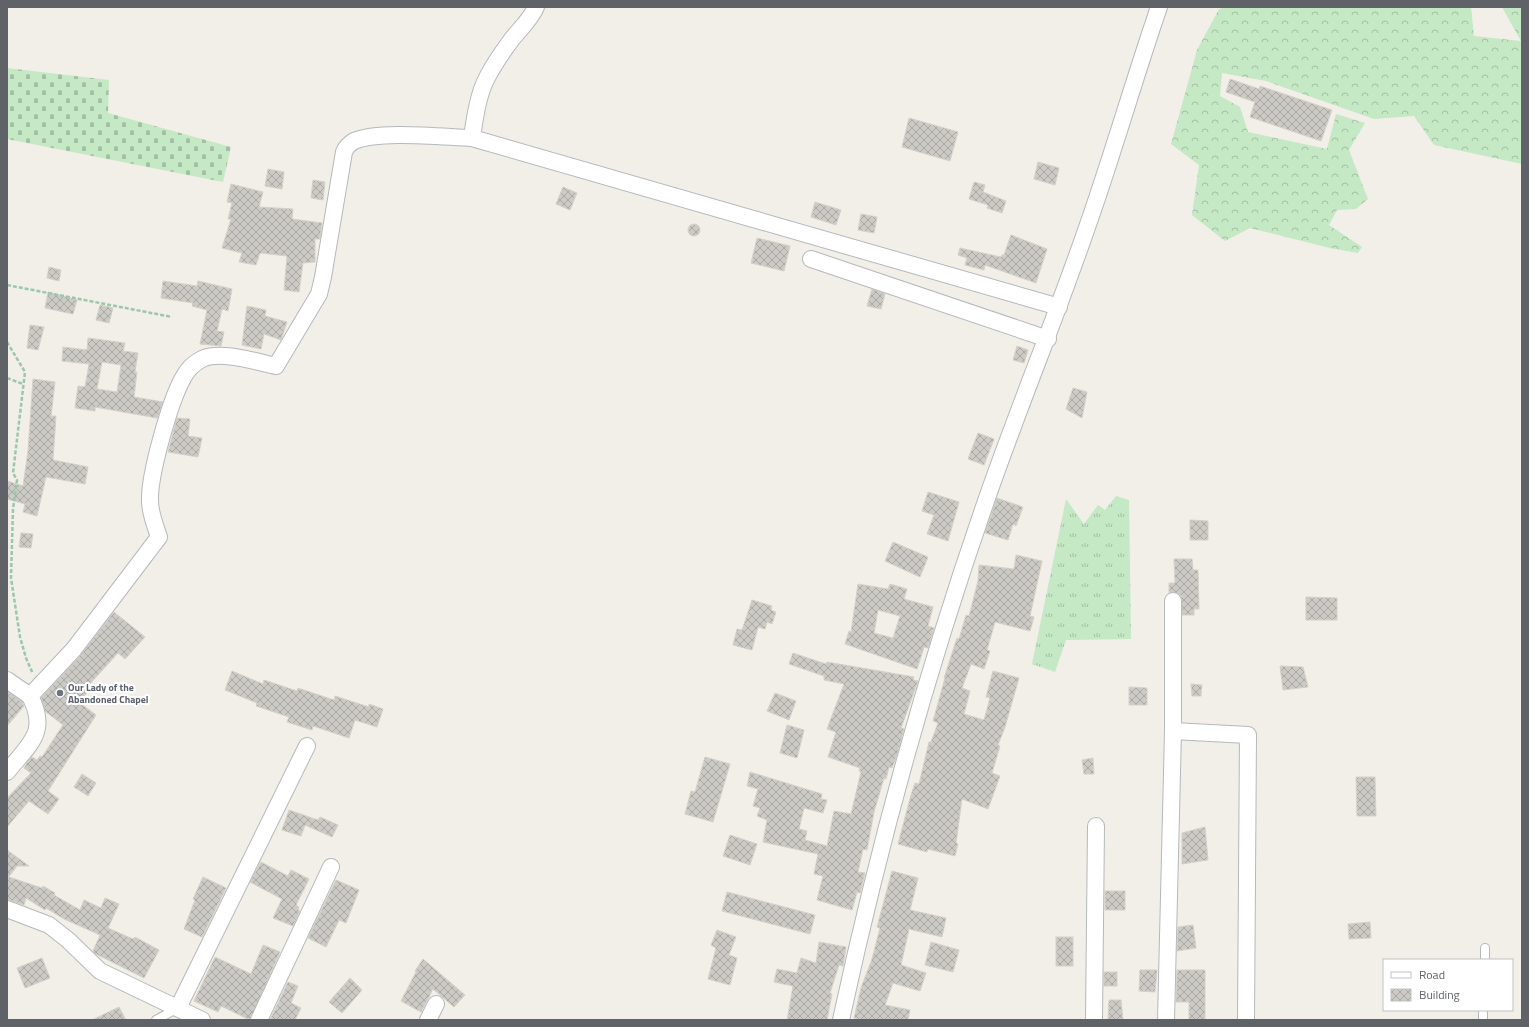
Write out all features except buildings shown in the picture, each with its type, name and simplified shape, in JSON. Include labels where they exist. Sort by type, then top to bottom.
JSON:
[{"type":"street","points":[[472,138],[476,104],[490,69],[536,7]]},
{"type":"street","points":[[841,1020],[894,799],[937,649],[986,500],[1048,339],[1093,210],[1159,7]]},
{"type":"street","points":[[30,696],[74,649],[159,537],[150,501],[155,468],[174,397],[183,377],[193,365],[212,355],[221,355],[276,366],[309,313],[319,294],[323,277],[344,152],[347,146],[354,141],[376,137],[407,135],[472,138],[1059,307]]},
{"type":"street","points":[[811,259],[1048,339]]},
{"type":"street","points":[[1166,1020],[1173,731],[1173,601]]},
{"type":"street","points":[[7,680],[30,696],[39,718],[38,730],[28,746],[7,772]]},
{"type":"street","points":[[1173,731],[1248,735],[1246,1020]]},
{"type":"street","points":[[178,1008],[307,746]]},
{"type":"street","points":[[1094,1020],[1096,826]]},
{"type":"street","points":[[259,1020],[331,867]]},
{"type":"street","points":[[7,909],[49,925],[68,940],[100,971],[202,1020]]},
{"type":"street","points":[[428,1020],[436,1004]]},
{"type":"lane","points":[[1485,948],[1485,959]]},
{"type":"lane","points":[[156,1020],[178,1008]]},
{"type":"path","points":[[7,284],[172,317]]},
{"type":"path","points":[[7,342],[25,372],[13,472],[17,480],[13,509],[11,578],[20,637],[26,658],[36,681],[30,696]]},
{"type":"path","points":[[7,378],[23,384]]},
{"type":"green space","points":[[1226,7],[1471,7],[1474,36],[1521,41],[1502,7],[1522,7],[1522,164],[1434,145],[1414,116],[1374,119],[1266,81],[1222,73],[1220,96],[1240,107],[1248,132],[1327,149],[1336,114],[1365,123],[1349,150],[1368,199],[1356,209],[1337,210],[1329,225],[1362,247],[1358,253],[1330,248],[1250,228],[1225,241],[1192,215],[1199,165],[1171,144],[1197,50],[1219,9]]},
{"type":"green space","points":[[7,68],[109,80],[108,113],[231,147],[223,182],[7,139]]},
{"type":"green space","points":[[1116,496],[1129,500],[1131,639],[1066,640],[1055,672],[1032,664],[1066,499],[1084,524],[1098,505],[1105,510]]},
{"type":"place","name":"Our Lady of the Abandoned Chapel","points":[[60,693]]}]
